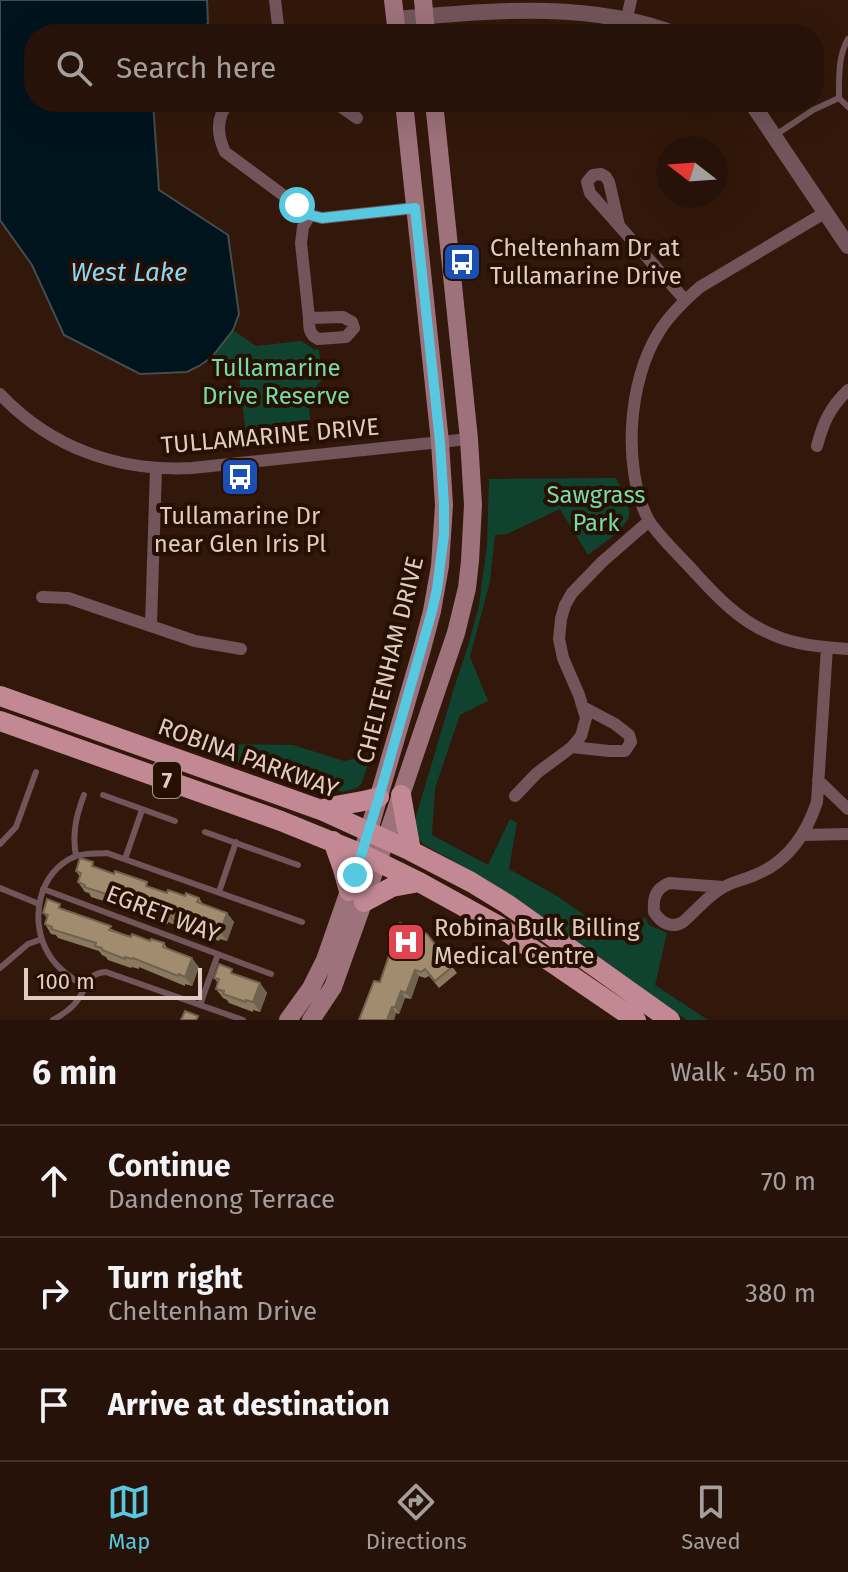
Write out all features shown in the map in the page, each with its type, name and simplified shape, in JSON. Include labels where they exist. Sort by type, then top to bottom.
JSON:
[{"type":"main road","name":"CHELTENHAM DRIVE","points":[[378,835],[379,797],[437,589],[444,534],[440,442],[405,112]]},
{"type":"main road","name":"CHELTENHAM DRIVE","points":[[311,1020],[333,987],[370,858],[378,835],[401,795],[452,644],[467,588],[472,532],[469,439],[435,112]]},
{"type":"main road","name":"ROBINA PARKWAY","points":[[0,696],[321,810],[378,835],[471,882],[507,904],[670,1020]]},
{"type":"main road","name":"ROBINA PARKWAY","points":[[0,721],[333,841],[370,858],[506,931],[636,1020]]},
{"type":"main road","points":[[401,795],[411,851]]},
{"type":"main road","points":[[321,810],[379,797]]},
{"type":"main road","points":[[333,841],[357,897],[419,882]]},
{"type":"main road","name":"CHELTENHAM DRIVE","points":[[288,1020],[311,988],[330,945],[357,897]]},
{"type":"street","points":[[275,0],[278,24]]},
{"type":"street","points":[[395,18],[566,3],[630,6],[655,24]]},
{"type":"street","points":[[222,112],[218,128],[225,152],[310,215],[322,218],[415,208]]},
{"type":"street","points":[[348,112],[357,118]]},
{"type":"street","points":[[758,112],[848,246]]},
{"type":"street","points":[[826,212],[700,287],[658,333],[638,385],[632,463],[649,521],[711,591],[742,618],[771,635],[805,644],[848,649]]},
{"type":"street","points":[[309,318],[301,243],[303,227],[310,215]]},
{"type":"street","points":[[619,225],[685,300]]},
{"type":"street","points":[[817,446],[827,415],[848,390]]},
{"type":"street","name":"TULLAMARINE DRIVE","points":[[0,394],[19,413],[61,441],[97,457],[156,469],[192,468],[469,439]]},
{"type":"street","points":[[151,625],[156,469]]},
{"type":"street","points":[[515,796],[537,773],[572,747],[581,736],[586,718],[559,639],[565,605],[572,593],[602,562],[649,521]]},
{"type":"street","points":[[42,597],[68,598],[195,641],[241,649]]},
{"type":"street","points":[[723,887],[669,883],[654,896],[654,912],[664,923],[677,925],[683,922],[723,887],[777,864],[803,835],[817,802],[827,647]]},
{"type":"street","points":[[572,747],[625,751],[631,742],[629,735],[615,724],[583,707]]},
{"type":"street","points":[[818,780],[848,809]]},
{"type":"street","points":[[803,835],[848,834]]},
{"type":"lane","points":[[848,39],[839,72],[839,98],[848,107]]},
{"type":"lane","points":[[824,105],[839,98]]},
{"type":"lane","points":[[774,136],[810,112]]},
{"type":"lane","points":[[0,844],[16,827],[36,772]]},
{"type":"lane","points":[[76,856],[75,825],[84,795]]},
{"type":"lane","points":[[103,795],[175,821]]},
{"type":"lane","points":[[125,859],[142,810]]},
{"type":"lane","points":[[205,832],[298,865]]},
{"type":"lane","points":[[219,892],[236,842]]},
{"type":"lane","points":[[85,986],[69,976],[49,954],[39,923],[43,889],[60,867],[76,856],[107,853],[302,922]]},
{"type":"lane","points":[[0,888],[39,904]]},
{"type":"lane","name":"EGRET WAY","points":[[43,889],[271,974]]},
{"type":"lane","points":[[0,968],[28,944],[42,939]]},
{"type":"lane","points":[[200,1005],[218,954]]},
{"type":"lane","points":[[53,1020],[72,1007],[91,976],[98,972],[106,972],[243,1020]]},
{"type":"green space","name":"Tullamarine Drive Reserve","points":[[233,330],[256,346],[301,341],[315,350],[319,349],[322,379],[308,398],[312,438],[247,444],[239,376],[212,357]]},
{"type":"green space","name":"Sawgrass Park","points":[[616,478],[625,496],[629,515],[618,531],[588,555],[560,509],[507,534],[495,535],[490,581],[470,657],[488,701],[460,715],[435,788],[432,835],[488,865],[510,819],[517,823],[509,869],[557,896],[619,939],[645,917],[649,925],[667,933],[655,985],[708,1020],[687,1020],[516,898],[423,844],[418,838],[415,820],[479,605],[487,545],[489,479]]},
{"type":"green space","points":[[153,735],[177,735],[204,744],[293,745],[344,761],[371,755],[362,783],[357,788],[342,792],[291,772],[228,761]]},
{"type":"water","name":"West Lake","points":[[0,0],[207,0],[207,24],[24,24],[24,112],[154,112],[159,190],[228,235],[239,314],[233,330],[212,357],[187,372],[140,374],[64,335],[32,265],[0,220]]},
{"type":"building","points":[[80,858],[114,874],[115,871],[147,882],[146,886],[199,898],[197,902],[227,913],[220,932],[84,887],[78,882],[81,873],[76,871]]},
{"type":"building","points":[[47,899],[60,904],[59,908],[111,926],[109,930],[164,943],[163,947],[192,958],[185,977],[133,958],[125,959],[102,950],[95,946],[96,943],[51,929],[45,924],[48,915],[43,913]]},
{"type":"building","points":[[400,923],[427,934],[452,967],[435,981],[425,969],[421,972],[415,970],[406,993],[401,991],[387,1020],[359,1020],[374,981],[380,982]]},
{"type":"building","points":[[219,964],[232,969],[231,973],[260,983],[253,1002],[216,989],[219,979],[214,978]]},
{"type":"building","points":[[185,1011],[198,1016],[196,1020],[181,1020]]},
{"type":"place","name":"Cheltenham Dr at Tullamarine Drive","points":[[462,262]]},
{"type":"place","name":"Tullamarine Dr near Glen Iris Pl","points":[[240,477]]},
{"type":"place","name":"Robina Bulk Billing Medical Centre","points":[[406,942]]},
{"type":"route","points":[[297,205],[310,215],[322,218],[415,208],[440,442],[444,534],[437,589],[355,875]]}]
